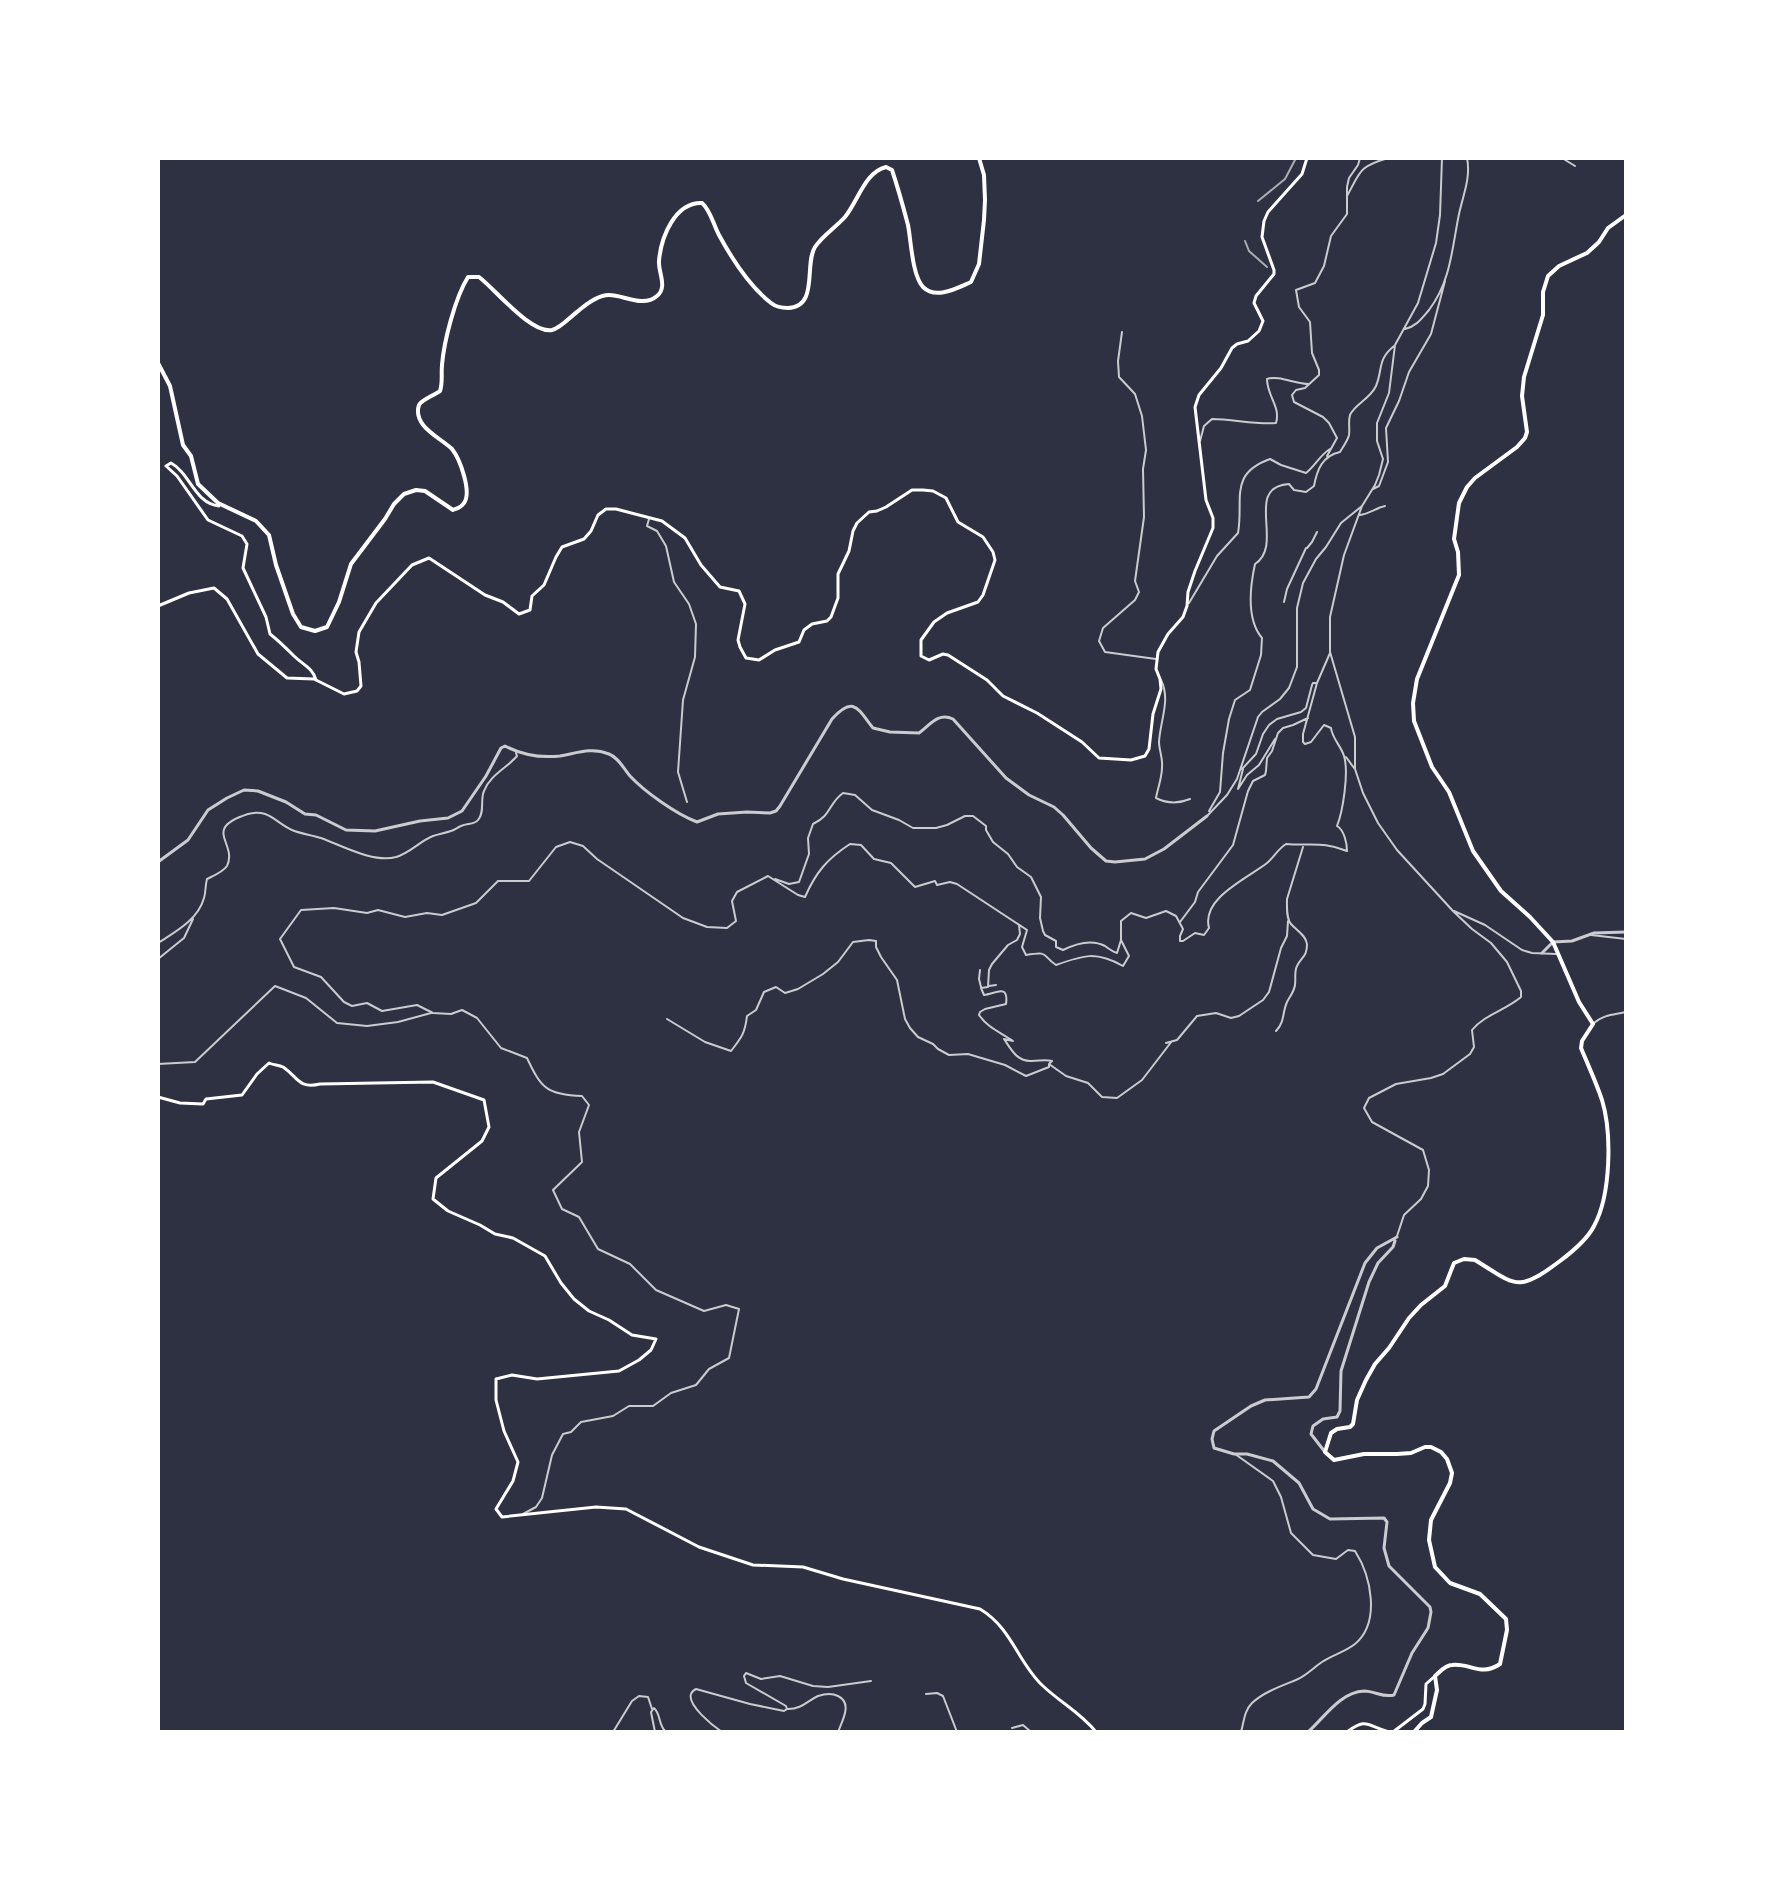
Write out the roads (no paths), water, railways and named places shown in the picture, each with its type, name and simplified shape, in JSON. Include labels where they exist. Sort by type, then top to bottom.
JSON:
[{"type":"main road","points":[[158,363],[170,386],[183,445],[191,456],[198,484],[218,503],[256,521],[269,535],[293,614],[301,627],[315,631],[327,627],[351,564],[404,494],[425,491],[453,510],[466,501],[467,492],[458,458],[451,448],[425,428],[419,417],[419,406],[422,400],[440,391],[453,313],[468,277],[479,277],[537,328],[551,331],[591,301],[606,295],[639,301],[657,296],[662,288],[659,265],[662,241],[683,208],[702,203],[727,248],[758,290],[774,305],[792,308],[798,306],[808,293],[811,255],[816,244],[847,214],[869,176],[877,169],[886,167],[892,170],[902,201],[923,287],[934,292],[945,292],[971,282],[979,264],[985,200],[984,175],[979,158]]},
{"type":"main road","points":[[158,606],[189,593],[214,588],[227,599],[258,654],[287,678],[316,680],[344,694],[357,691],[361,686],[356,652],[359,632],[376,603],[412,565],[429,558],[519,614],[530,610],[532,596],[544,585],[562,547],[584,539],[598,515],[606,509],[616,509],[662,521],[685,538],[701,565],[720,587],[739,591],[745,604],[738,640],[740,647],[746,658],[759,660],[775,650],[799,642],[804,630],[831,617],[838,598],[838,574],[849,551],[853,531],[862,517],[886,507],[912,490],[933,491],[946,498],[958,522],[983,537],[995,560],[978,602],[947,613],[934,622],[921,640],[921,656],[929,660],[948,655],[987,680],[1003,696],[1037,713],[1082,742],[1099,758],[1131,760],[1145,756],[1161,689],[1156,669],[1158,652],[1183,617],[1195,571],[1213,528],[1213,518],[1206,500],[1195,407],[1199,395],[1221,368],[1232,348],[1254,337],[1261,326],[1261,316],[1254,303],[1274,274],[1262,237],[1264,221],[1268,212],[1302,174],[1307,158]]},
{"type":"main road","points":[[1347,1732],[1363,1722],[1391,1732],[1423,1709],[1426,1684],[1448,1665],[1485,1670],[1498,1666],[1502,1660],[1508,1625],[1503,1614],[1482,1596],[1450,1583],[1435,1567],[1429,1540],[1431,1520],[1452,1473],[1441,1452],[1431,1447],[1411,1453],[1364,1454],[1334,1460],[1325,1452],[1331,1433],[1353,1424],[1357,1400],[1375,1364],[1416,1309],[1445,1286],[1457,1261],[1469,1258],[1509,1282],[1527,1282],[1553,1266],[1588,1236],[1601,1209],[1607,1166],[1606,1116],[1581,1048],[1593,1024],[1579,1002],[1553,942],[1501,891],[1478,860],[1449,792],[1432,767],[1414,721],[1413,703],[1417,679],[1459,575],[1454,539],[1459,503],[1475,478],[1517,447],[1527,432],[1522,396],[1524,377],[1543,315],[1543,292],[1548,276],[1559,266],[1587,253],[1608,228],[1626,215]]},
{"type":"main road","points":[[225,506],[213,506],[191,486],[178,467],[171,463],[166,466],[177,476],[208,520],[242,536],[247,544],[243,568],[266,617],[270,634],[313,671],[316,680]]},
{"type":"main road","points":[[158,1097],[180,1103],[203,1104],[206,1099],[242,1095],[269,1063],[283,1067],[298,1081],[309,1086],[433,1082],[484,1100],[489,1127],[482,1141],[436,1178],[433,1199],[448,1211],[495,1234],[513,1238],[545,1256],[561,1283],[589,1311],[632,1335],[656,1339],[651,1350],[619,1371],[537,1379],[512,1375],[496,1379],[496,1400],[504,1431],[518,1462],[513,1481],[496,1509],[502,1517],[596,1507],[626,1509],[699,1547],[753,1565],[803,1567],[843,1579],[980,1609],[1004,1629],[1042,1685],[1085,1719],[1096,1732]]},
{"type":"main road","points":[[1414,1732],[1432,1715],[1437,1690],[1435,1676]]},
{"type":"street","points":[[1207,816],[1220,792],[1223,753],[1235,700],[1250,690],[1261,655],[1262,638],[1255,629],[1250,597],[1255,564],[1260,561],[1268,542],[1268,497],[1284,484],[1306,492],[1314,486],[1317,473],[1337,438],[1329,423],[1317,413],[1294,402],[1292,395],[1319,375],[1312,353],[1310,322],[1299,307],[1296,290],[1315,283],[1324,266],[1331,236],[1347,214],[1349,178],[1360,158]]},
{"type":"street","points":[[1346,197],[1362,169],[1388,158]]},
{"type":"street","points":[[1326,458],[1340,452],[1346,443],[1353,410],[1374,389],[1381,360],[1395,345],[1422,292],[1436,243],[1442,158]]},
{"type":"street","points":[[1373,489],[1379,486],[1388,462],[1385,432],[1388,423],[1409,372],[1431,334],[1453,253],[1468,178],[1467,158]]},
{"type":"street","points":[[1562,158],[1575,166]]},
{"type":"street","points":[[1404,329],[1415,325],[1425,315],[1445,281]]},
{"type":"street","points":[[1122,332],[1119,377],[1135,394],[1142,416],[1146,450],[1143,469],[1144,517],[1135,581],[1139,592],[1135,600],[1103,628],[1099,641],[1105,652],[1157,659]]},
{"type":"street","points":[[1325,1452],[1311,1434],[1313,1426],[1323,1419],[1337,1417],[1340,1411],[1341,1371],[1376,1267],[1393,1247],[1404,1215],[1421,1199],[1428,1186],[1429,1170],[1423,1150],[1372,1122],[1364,1108],[1369,1098],[1396,1084],[1443,1074],[1470,1054],[1474,1047],[1472,1030],[1478,1023],[1511,1006],[1521,997],[1507,962],[1491,943],[1453,911],[1397,850],[1378,823],[1355,769],[1355,737],[1330,652],[1330,617],[1344,555],[1383,459],[1377,441],[1377,423],[1389,393],[1395,345]]},
{"type":"street","points":[[1199,444],[1204,426],[1212,419],[1276,423],[1279,416],[1267,389],[1267,379],[1272,377],[1310,384]]},
{"type":"street","points":[[1187,606],[1217,556],[1238,533],[1240,491],[1245,475],[1252,467],[1270,459],[1306,473],[1331,448]]},
{"type":"street","points":[[158,862],[188,840],[208,810],[244,790],[258,791],[346,830],[375,831],[448,818],[462,811],[505,746],[547,757],[591,750],[612,755],[643,788],[697,822],[718,814],[770,813],[780,806],[832,719],[841,710],[852,707],[861,711],[873,728],[890,732],[919,733],[940,716],[953,719],[1006,778],[1029,795],[1054,807],[1106,861],[1145,859],[1164,849],[1207,816],[1227,795],[1242,769],[1258,717],[1289,688],[1297,667],[1297,608],[1303,583],[1341,523],[1362,506]]},
{"type":"street","points":[[1359,515],[1385,506]]},
{"type":"street","points":[[650,517],[647,526],[657,531],[666,546],[674,582],[689,604],[696,624],[695,657],[683,700],[678,772],[687,802]]},
{"type":"street","points":[[1284,602],[1306,548],[1317,532]]},
{"type":"street","points":[[1330,652],[1317,683],[1303,734],[1305,744],[1311,742],[1327,725],[1355,769]]},
{"type":"street","points":[[1160,679],[1164,686],[1165,705],[1159,745],[1162,776],[1156,798],[1165,803],[1190,799]]},
{"type":"street","points":[[1242,769],[1256,754],[1265,729],[1277,719],[1306,708],[1312,685],[1317,683]]},
{"type":"street","points":[[1242,769],[1238,789],[1247,775],[1259,765],[1278,733],[1309,717]]},
{"type":"street","points":[[1180,922],[1230,850],[1248,791],[1255,779],[1265,775],[1267,758],[1278,733]]},
{"type":"street","points":[[158,959],[184,938],[204,898],[207,879],[227,866],[228,853],[223,831],[227,824],[260,812],[272,816],[291,830],[353,849],[365,856],[387,859],[399,856],[433,836],[476,822],[482,810],[485,788],[501,769],[515,760],[516,751]]},
{"type":"street","points":[[433,1013],[417,1005],[382,1011],[367,1003],[352,1006],[344,1002],[321,977],[294,967],[280,939],[301,910],[334,908],[367,913],[378,910],[405,917],[427,913],[442,915],[476,903],[498,881],[529,881],[556,847],[570,842],[583,846],[683,918],[707,927],[727,928],[736,921],[732,901],[737,892],[768,876],[789,884],[799,882],[809,854],[808,838],[813,824],[824,818],[839,796],[849,793],[860,798],[872,810],[913,828],[936,828],[961,817],[973,816],[986,826],[996,846],[1031,877],[1041,897],[1043,931],[1056,941],[1056,947],[1063,950],[1086,942],[1102,945],[1117,953],[1121,921],[1131,913],[1146,918],[1166,911],[1176,916],[1183,929],[1180,941],[1195,933],[1204,935],[1209,928],[1208,915],[1216,901],[1268,862],[1286,844],[1324,843],[1347,851],[1344,834],[1337,826],[1343,812],[1344,755]]},
{"type":"street","points":[[775,879],[805,897],[813,879],[831,857],[850,844],[861,845],[874,859],[891,863],[915,887],[935,881],[937,885],[957,884],[1027,930],[1022,947],[1026,955],[1047,955],[1056,965],[1093,955],[1123,966],[1129,956],[1121,940]]},
{"type":"street","points":[[1166,1043],[1182,1036],[1197,1016],[1216,1013],[1231,1018],[1239,1016],[1263,1000],[1269,992],[1287,936],[1287,899],[1303,845]]},
{"type":"street","points":[[1453,911],[1485,925],[1522,950],[1560,954]]},
{"type":"street","points":[[158,943],[195,914]]},
{"type":"street","points":[[1276,1031],[1294,989],[1295,969],[1306,956],[1305,938],[1291,925],[1287,916]]},
{"type":"street","points":[[988,987],[989,970],[1008,945],[1017,940],[1020,934],[1018,924]]},
{"type":"street","points":[[1544,953],[1553,942],[1572,941],[1601,932],[1626,932]]},
{"type":"street","points":[[1589,935],[1626,939]]},
{"type":"street","points":[[667,1019],[705,1042],[731,1051],[743,1036],[747,1016],[756,1010],[764,992],[776,987],[785,993],[798,989],[838,962],[853,942],[869,940],[876,941],[881,957],[897,980],[905,1019],[918,1037],[949,1055],[968,1054],[1005,1065],[1026,1076],[1049,1067],[1052,1061],[1048,1059],[1029,1061],[1017,1057],[1004,1039],[1013,1041],[992,1030],[980,1018],[982,1010],[1004,1005],[1007,1001],[1000,990],[984,995],[979,979],[980,970]]},
{"type":"street","points":[[981,988],[996,985]]},
{"type":"street","points":[[158,1064],[195,1062],[275,986],[306,998],[337,1023],[367,1026],[462,1010],[477,1018],[501,1048],[527,1058],[537,1081],[547,1089],[582,1096],[589,1105],[579,1132],[582,1162],[553,1190],[562,1209],[579,1217],[598,1249],[630,1264],[656,1290],[704,1311],[726,1305],[739,1309],[729,1358],[709,1369],[696,1385],[671,1393],[653,1406],[629,1406],[613,1416],[581,1422],[571,1432],[563,1434],[552,1455],[542,1498],[536,1507],[522,1514]]},
{"type":"street","points":[[1593,1024],[1610,1014],[1626,1012]]},
{"type":"street","points":[[1049,1064],[1066,1076],[1088,1083],[1102,1097],[1117,1098],[1142,1080],[1172,1041]]},
{"type":"street","points":[[1308,1732],[1348,1695],[1365,1691],[1380,1696],[1394,1695],[1412,1653],[1428,1628],[1430,1607],[1389,1566],[1384,1548],[1387,1522],[1384,1518],[1330,1519],[1313,1509],[1299,1483],[1273,1461],[1214,1448],[1212,1439],[1214,1431],[1251,1406],[1265,1400],[1309,1397],[1316,1389],[1365,1263],[1377,1248],[1397,1237]]},
{"type":"street","points":[[1234,1454],[1273,1481],[1291,1533],[1313,1555],[1336,1559],[1348,1550],[1355,1551],[1370,1591],[1371,1604],[1370,1619],[1354,1645],[1299,1679],[1258,1698],[1249,1706],[1241,1732]]},
{"type":"street","points":[[787,1709],[746,1683],[746,1673],[761,1679],[780,1676],[828,1687],[871,1681]]},
{"type":"street","points":[[722,1732],[692,1704],[691,1692],[696,1689],[784,1711],[800,1708],[820,1695],[839,1696],[846,1712],[838,1732]]},
{"type":"street","points":[[926,1694],[943,1696],[957,1732]]},
{"type":"street","points":[[613,1732],[632,1701],[639,1696],[648,1697],[655,1732]]},
{"type":"street","points":[[652,1709],[658,1711],[660,1724],[666,1732]]},
{"type":"street","points":[[1012,1728],[1023,1725],[1031,1732]]},
{"type":"railway","points":[[1258,201],[1285,179],[1296,158]]},
{"type":"railway","points":[[1245,241],[1249,251],[1267,267]]}]
